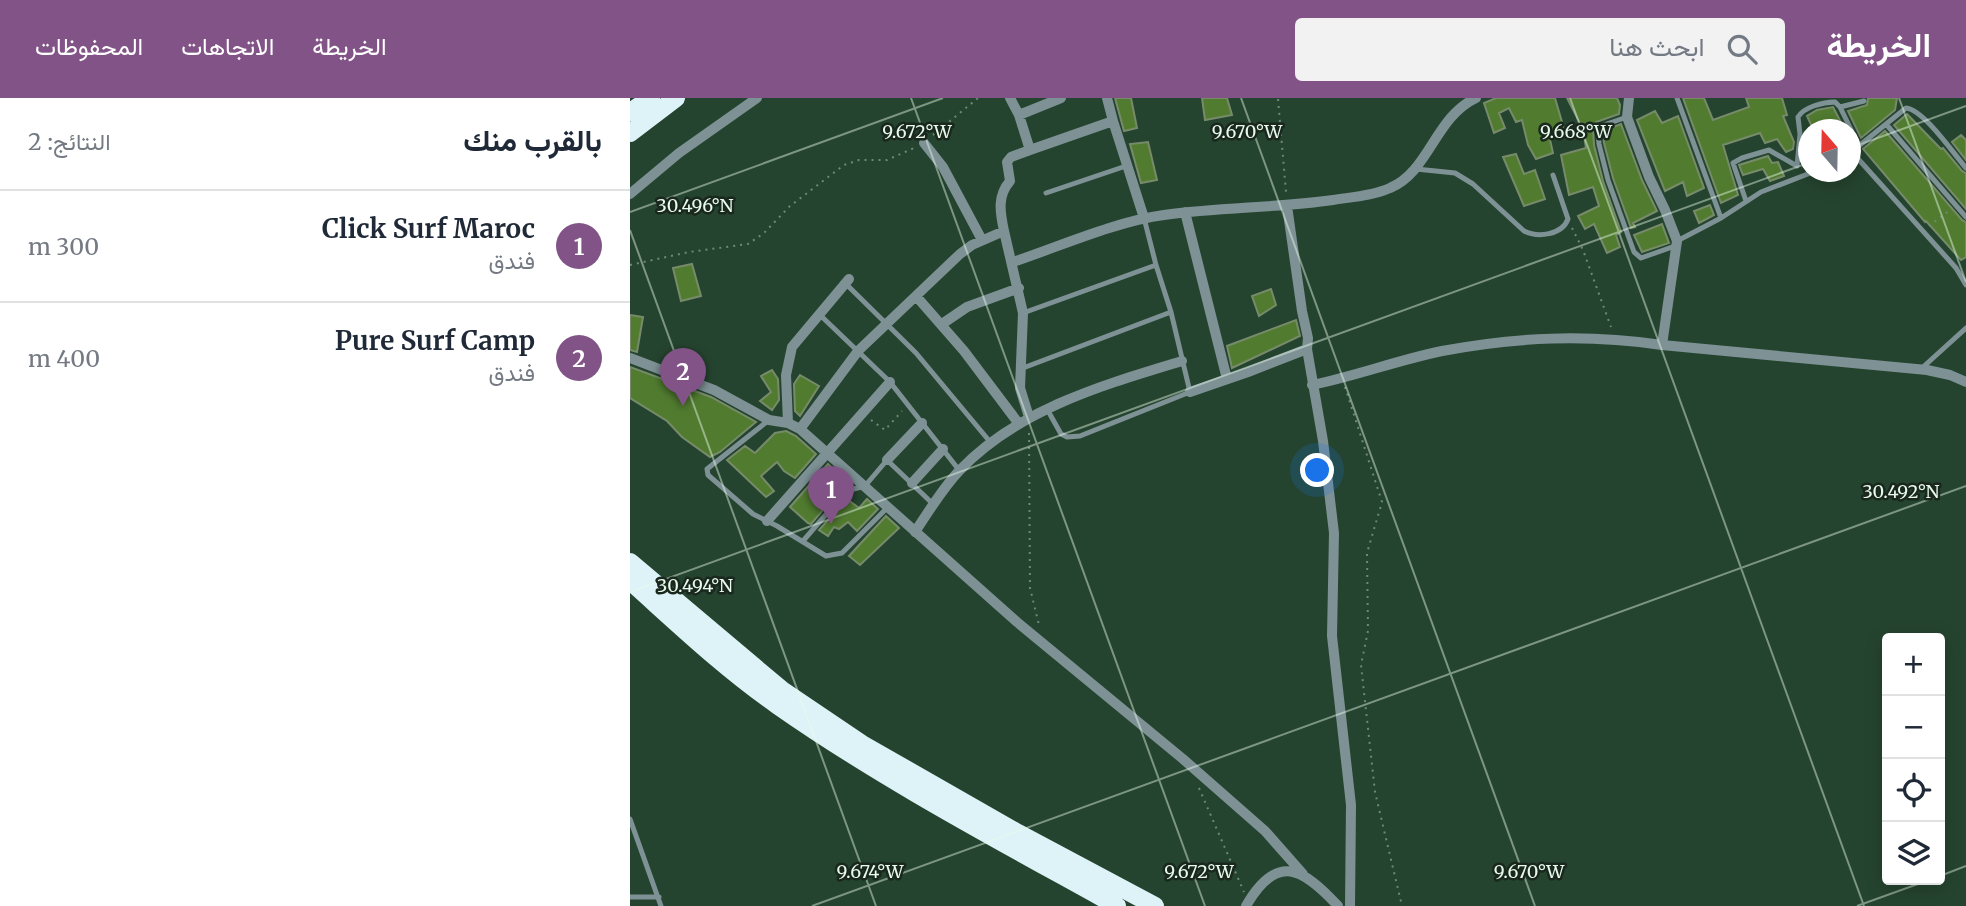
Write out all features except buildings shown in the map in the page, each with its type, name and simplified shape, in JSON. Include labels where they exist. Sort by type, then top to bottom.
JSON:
[{"type":"highway","points":[[630,113],[651,98]]},
{"type":"highway","points":[[630,133],[677,98]]},
{"type":"highway","points":[[630,562],[782,690],[862,744],[1018,833],[1155,906]]},
{"type":"highway","points":[[630,581],[716,660],[777,705],[852,754],[1117,906]]},
{"type":"street","points":[[630,194],[679,153],[757,98]]},
{"type":"street","points":[[1010,98],[1019,115],[1030,150]]},
{"type":"street","points":[[1019,115],[1061,98]]},
{"type":"street","points":[[1107,98],[1143,218]]},
{"type":"street","points":[[1013,262],[1143,218],[1185,212],[1287,206],[1375,193],[1401,183],[1416,169],[1443,126],[1460,107],[1476,98]]},
{"type":"street","points":[[1629,98],[1627,117],[1677,243],[1662,345]]},
{"type":"street","points":[[1029,418],[1020,388],[1023,368],[1023,313],[1004,231],[1000,201],[1003,190],[1010,181],[1007,162],[1011,157],[1113,121]]},
{"type":"street","points":[[924,143],[943,167],[982,240]]},
{"type":"street","points":[[1287,206],[1308,338],[1312,385],[1323,441],[1334,533],[1332,636],[1351,805],[1350,906]]},
{"type":"street","points":[[1185,212],[1227,379]]},
{"type":"street","points":[[800,429],[858,351],[886,323],[960,254],[982,240],[1004,231]]},
{"type":"street","points":[[788,423],[786,375],[792,347],[847,281]]},
{"type":"street","points":[[942,324],[967,307],[1018,288]]},
{"type":"street","points":[[916,296],[942,324],[1019,424]]},
{"type":"street","points":[[1312,385],[1442,351],[1568,337],[1615,338],[1662,345],[1920,369],[1940,372],[1966,382]]},
{"type":"street","points":[[1189,391],[1307,349]]},
{"type":"street","points":[[630,358],[715,390],[769,419],[800,429],[1044,644],[1163,741],[1254,822],[1303,874],[1320,886],[1338,906]]},
{"type":"street","points":[[915,532],[960,470],[991,443],[1019,424],[1076,396],[1182,361]]},
{"type":"street","points":[[767,522],[890,382]]},
{"type":"street","points":[[887,460],[922,423]]},
{"type":"street","points":[[912,483],[943,449]]},
{"type":"street","points":[[1247,904],[1267,878],[1292,871],[1303,874]]},
{"type":"lane","points":[[1677,98],[1721,218]]},
{"type":"lane","points":[[1840,107],[1864,100]]},
{"type":"lane","points":[[1746,201],[1733,163],[1769,150],[1797,166],[1800,144],[1799,114],[1828,102],[1835,102],[1846,119]]},
{"type":"lane","points":[[1861,144],[1906,105],[1921,116],[1966,168]]},
{"type":"lane","points":[[1627,117],[1598,127],[1598,136],[1608,180],[1639,258],[1645,258],[1677,243],[1761,192],[1798,178]]},
{"type":"lane","points":[[1886,124],[1966,217]]},
{"type":"lane","points":[[1861,163],[1956,268],[1966,285]]},
{"type":"lane","points":[[1046,193],[1127,166]]},
{"type":"lane","points":[[1416,169],[1455,173],[1472,184],[1530,234],[1552,233],[1562,229],[1567,219],[1553,175]]},
{"type":"lane","points":[[1047,409],[1061,434],[1072,438],[1135,416],[1189,391],[1171,312],[1143,218]]},
{"type":"lane","points":[[1023,313],[1156,265]]},
{"type":"lane","points":[[847,281],[916,353],[991,443]]},
{"type":"lane","points":[[1023,368],[1171,312]]},
{"type":"lane","points":[[819,313],[890,382],[960,470]]},
{"type":"lane","points":[[1920,369],[1966,328]]},
{"type":"lane","points":[[769,419],[706,469],[708,475],[753,514],[827,556],[842,553],[888,507]]},
{"type":"lane","points":[[803,541],[841,497],[850,489],[865,486],[887,460],[933,504]]},
{"type":"lane","points":[[630,819],[661,906]]},
{"type":"lane","points":[[630,897],[659,897]]},
{"type":"path","points":[[630,265],[748,244],[764,233],[790,206],[844,165],[859,160],[887,160],[901,156],[924,143],[978,98]]},
{"type":"path","points":[[1278,99],[1287,206]]},
{"type":"path","points":[[1923,231],[1956,205]]},
{"type":"path","points":[[1567,219],[1583,250],[1615,338]]},
{"type":"path","points":[[1343,379],[1382,502],[1367,552],[1368,631],[1361,665],[1375,792],[1402,906]]},
{"type":"path","points":[[863,412],[885,430],[907,404]]},
{"type":"path","points":[[1029,418],[1030,589],[1044,644]]},
{"type":"path","points":[[1195,780],[1217,826],[1247,904]]},
{"type":"place","name":"Pure Surf Camp","points":[[683,406]]},
{"type":"place","name":"Click Surf Maroc","points":[[831,524]]}]
